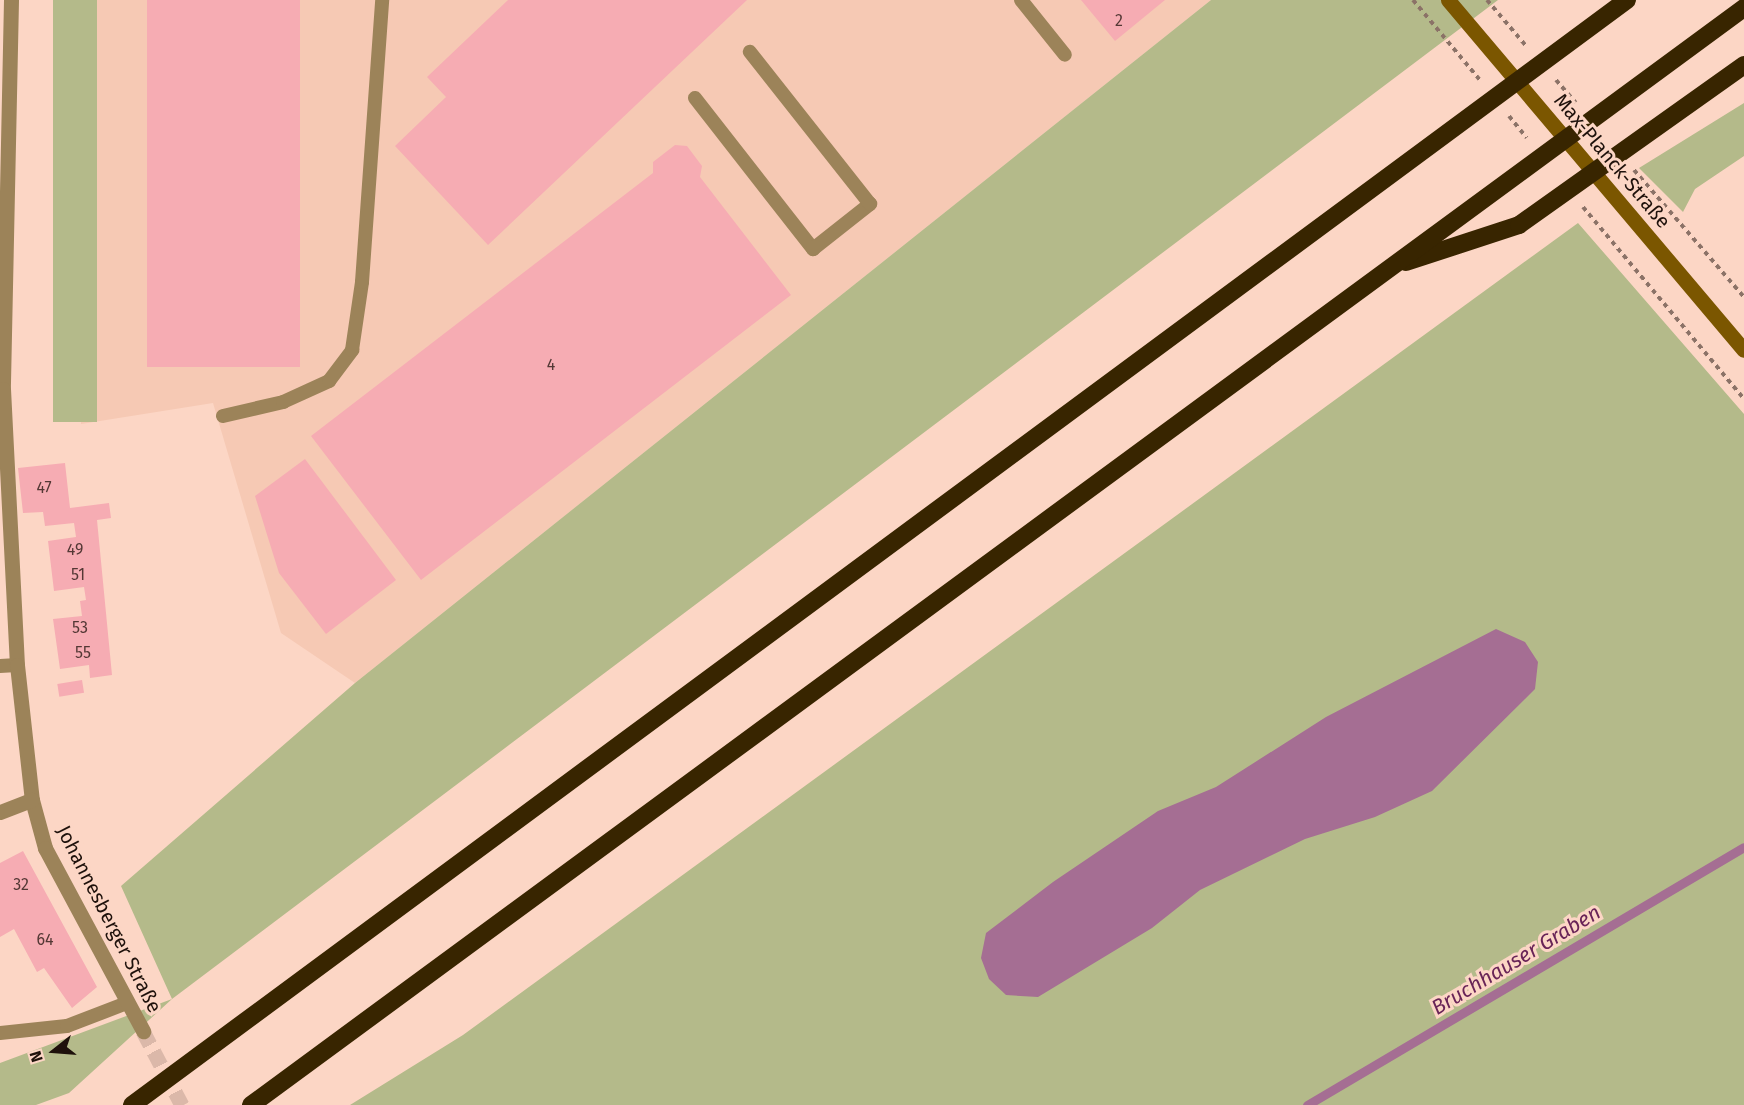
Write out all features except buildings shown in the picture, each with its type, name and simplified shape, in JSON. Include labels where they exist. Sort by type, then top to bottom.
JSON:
[{"type":"highway","points":[[132,1105],[1627,0]]},
{"type":"highway","points":[[251,1105],[1744,9]]},
{"type":"highway","points":[[1390,267],[1519,225],[1744,65]]},
{"type":"street","name":"Johannesberger Straße","points":[[11,0],[5,50],[3,389],[17,665],[32,800],[45,848],[142,1031]]},
{"type":"street","name":"Max-Planck-Straße","points":[[1448,0],[1744,350]]},
{"type":"street","points":[[0,812],[32,800]]},
{"type":"lane","points":[[223,416],[283,402],[329,381],[352,350],[362,282],[382,0]]},
{"type":"lane","points":[[1021,0],[1065,55]]},
{"type":"lane","points":[[696,98],[813,249],[870,204],[750,52]]},
{"type":"lane","points":[[0,666],[17,665]]},
{"type":"lane","points":[[0,1033],[67,1026],[127,1003]]},
{"type":"shaded area","points":[[97,0],[1211,0],[355,683],[281,633],[213,403],[81,424]]},
{"type":"shaded area","points":[[1496,629],[1525,642],[1538,662],[1535,689],[1432,791],[1375,817],[1305,839],[1200,890],[1152,928],[1038,997],[1006,995],[989,979],[981,958],[986,933],[1053,882],[1158,811],[1216,787],[1326,717]]},
{"type":"green space","points":[[53,0],[97,0],[97,422],[53,422]]},
{"type":"green space","points":[[1211,0],[1498,0],[172,999],[121,886],[355,683]]},
{"type":"green space","points":[[1744,103],[1744,156],[1695,189],[1683,212],[1639,168]]},
{"type":"green space","points":[[1578,223],[1744,414],[1744,1105],[350,1105],[463,1035]]},
{"type":"green space","points":[[172,999],[69,1093],[36,1105],[0,1105],[0,1063]]},
{"type":"waterway","name":"Bruchhauser Graben","points":[[1307,1105],[1744,847]]},
{"type":"tunnel","points":[[143,1031],[182,1105]]}]
